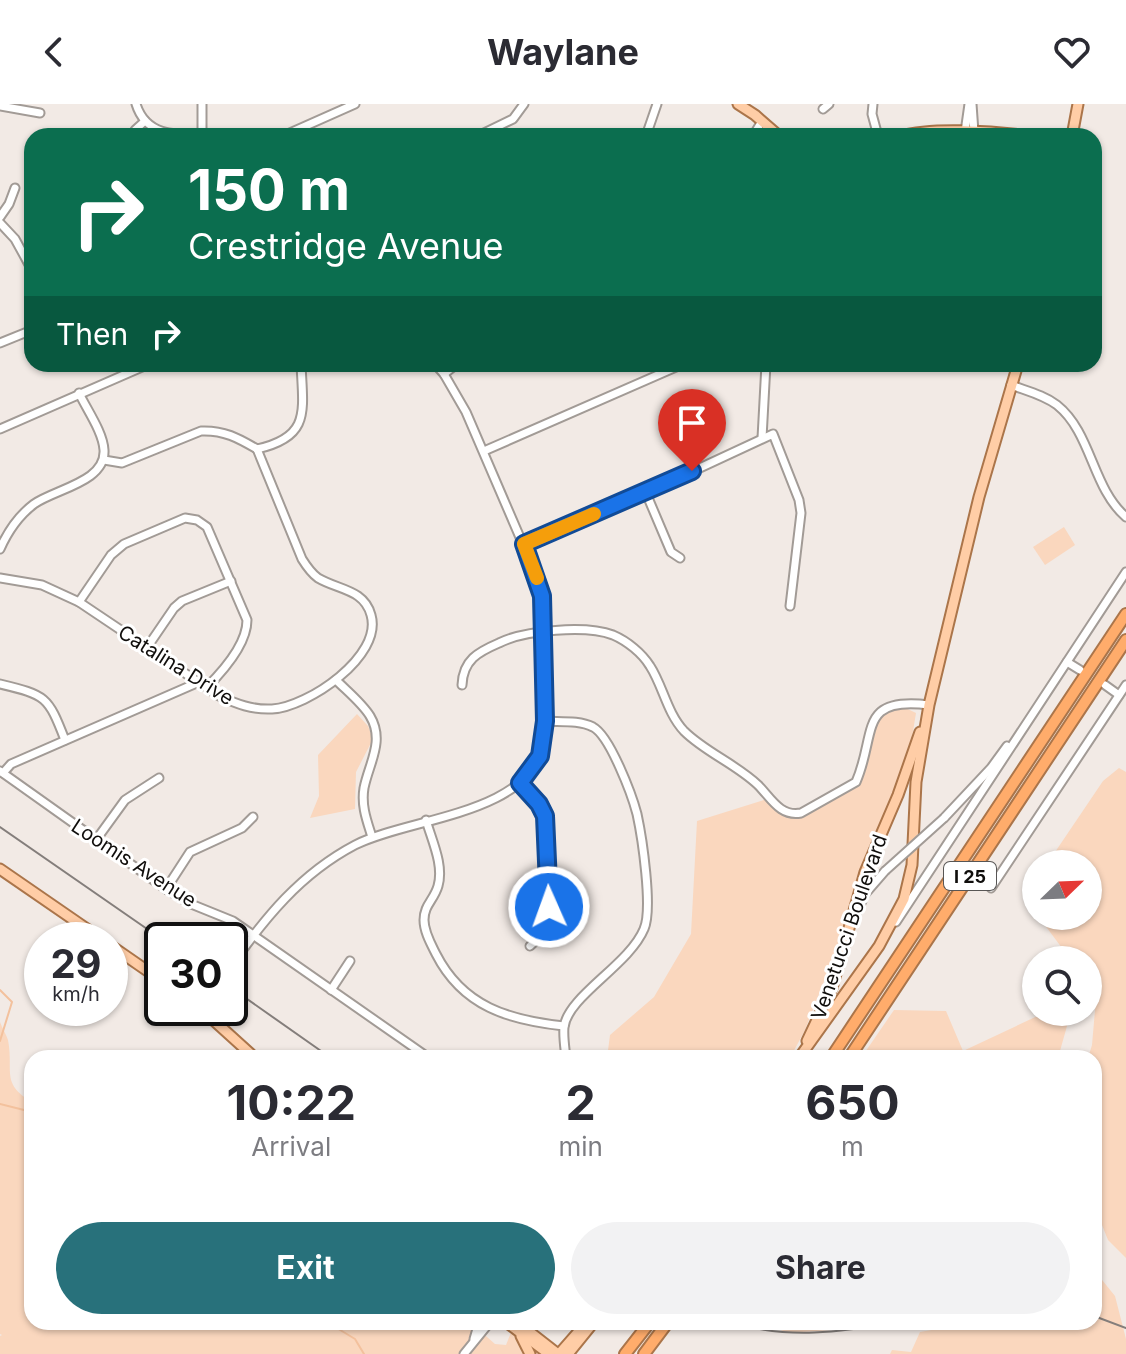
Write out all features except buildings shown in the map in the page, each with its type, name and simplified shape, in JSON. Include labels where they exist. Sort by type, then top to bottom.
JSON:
[{"type":"highway","name":"I 25","points":[[836,1050],[1126,614]]},
{"type":"highway","name":"I 25","points":[[854,1050],[1126,640]]},
{"type":"highway","points":[[625,1354],[644,1330]]},
{"type":"highway","points":[[644,1354],[662,1330]]},
{"type":"main road","points":[[738,104],[770,128]]},
{"type":"main road","points":[[1074,128],[1078,104]]},
{"type":"main road","name":"Venetucci Boulevard","points":[[806,1050],[879,946],[909,882],[916,782],[929,705],[961,565],[1015,372]]},
{"type":"main road","name":"Venetucci Boulevard","points":[[803,1050],[828,998],[865,872],[898,795],[929,705]]},
{"type":"main road","points":[[0,869],[77,922]]},
{"type":"main road","points":[[220,1026],[246,1050]]},
{"type":"main road","points":[[516,1330],[530,1354]]},
{"type":"main road","points":[[519,1330],[549,1354]]},
{"type":"main road","points":[[521,1330],[558,1354],[580,1330]]},
{"type":"main road","points":[[568,1354],[588,1330]]},
{"type":"street","points":[[136,104],[145,121],[155,128]]},
{"type":"street","points":[[202,104],[202,128]]},
{"type":"street","points":[[301,128],[355,104]]},
{"type":"street","points":[[494,128],[513,119],[524,104]]},
{"type":"street","points":[[649,128],[657,104]]},
{"type":"street","points":[[873,104],[876,128]]},
{"type":"street","points":[[969,128],[967,106],[971,104]]},
{"type":"street","points":[[0,106],[40,113]]},
{"type":"street","points":[[137,128],[145,121]]},
{"type":"street","points":[[758,128],[762,121]]},
{"type":"street","points":[[0,217],[15,188]]},
{"type":"street","points":[[0,223],[15,239],[24,255]]},
{"type":"street","points":[[0,343],[24,333]]},
{"type":"street","points":[[0,429],[130,372]]},
{"type":"street","points":[[104,460],[122,463],[201,431],[231,434],[257,449],[275,445],[290,437],[300,425],[303,409],[301,372]]},
{"type":"street","points":[[248,941],[276,905],[340,854],[372,837],[490,801],[520,783],[540,756],[545,721],[542,596],[524,544],[484,451],[444,374],[447,372]]},
{"type":"street","points":[[484,451],[665,372]]},
{"type":"street","points":[[762,438],[766,372]]},
{"type":"street","points":[[1011,385],[1042,396],[1062,410],[1079,435],[1109,500],[1126,517]]},
{"type":"street","points":[[0,549],[19,517],[33,505],[96,474],[104,460],[104,447],[79,393]]},
{"type":"street","points":[[524,544],[646,493],[773,434],[799,500],[801,513],[790,606]]},
{"type":"street","name":"Catalina Drive","points":[[0,578],[42,585],[79,602],[146,649],[242,707],[276,709],[308,698],[336,680],[367,647],[373,629],[371,614],[363,599],[350,590],[310,572],[257,449]]},
{"type":"street","points":[[646,493],[671,552],[680,558]]},
{"type":"street","points":[[1,772],[11,764],[65,740],[203,685],[220,674],[247,631],[247,620],[207,527],[197,520],[185,518],[124,544],[111,555],[79,602]]},
{"type":"street","points":[[879,946],[1126,572]]},
{"type":"street","points":[[146,649],[182,601],[231,581]]},
{"type":"street","points":[[462,685],[462,672],[469,660],[506,639],[544,632],[597,631],[626,642],[650,665],[673,717],[685,732],[755,782],[784,812],[793,814],[856,782],[874,721],[885,707],[895,703],[929,705]]},
{"type":"street","points":[[1067,662],[1080,670]]},
{"type":"street","points":[[336,680],[369,714],[375,726],[376,747],[364,789],[363,809],[372,837]]},
{"type":"street","points":[[0,684],[33,692],[44,699],[53,708],[65,740]]},
{"type":"street","points":[[1105,685],[1119,695]]},
{"type":"street","points":[[991,888],[1126,685]]},
{"type":"street","points":[[545,721],[581,723],[596,728],[609,745],[637,813],[649,907],[646,926],[635,947],[573,1007],[564,1026],[566,1050]]},
{"type":"street","points":[[845,945],[865,894],[991,768],[1026,722]]},
{"type":"street","name":"Loomis Avenue","points":[[1,772],[166,889],[191,904],[233,921],[417,1050]]},
{"type":"street","points":[[96,840],[125,800],[159,778]]},
{"type":"street","points":[[520,783],[539,804],[545,816],[546,829],[549,907],[544,933],[530,946]]},
{"type":"street","points":[[166,889],[190,852],[242,828],[253,817]]},
{"type":"street","points":[[426,820],[440,875],[435,894],[426,905],[425,927],[445,973],[477,1002],[523,1022],[564,1026]]},
{"type":"street","points":[[331,990],[350,961]]},
{"type":"street","points":[[473,1343],[477,1330]]},
{"type":"street","points":[[464,1354],[484,1330]]},
{"type":"shaded area","points":[[1064,527],[1075,545],[1045,565],[1033,547]]},
{"type":"shaded area","points":[[895,703],[916,713],[907,768],[805,1030],[794,1050],[608,1050],[610,1035],[654,997],[691,934],[697,821],[770,798],[784,812],[801,813],[847,789],[860,775],[874,721]]},
{"type":"shaded area","points":[[357,714],[368,726],[373,739],[356,772],[355,809],[310,818],[319,796],[318,755]]},
{"type":"shaded area","points":[[1119,768],[1126,772],[1126,1258],[1108,1240],[1102,1225],[1102,1050],[1090,1050],[1094,1026],[1102,1026],[1102,946],[1060,946],[1048,930],[1102,930],[1102,850],[1056,850],[1103,781]]},
{"type":"shaded area","points":[[894,1010],[946,1011],[963,1050],[866,1050]]},
{"type":"shaded area","points":[[0,1022],[8,1040],[10,1076],[16,1089],[24,1096],[24,1330],[479,1330],[495,1344],[506,1345],[512,1330],[541,1354],[0,1354]]},
{"type":"shaded area","points":[[1022,1023],[1022,1026],[1067,1026],[1060,1050],[965,1050]]},
{"type":"shaded area","points":[[1102,1280],[1115,1296],[1126,1339],[1126,1354],[890,1354],[892,1350],[911,1352],[920,1332],[1102,1330]]},
{"type":"shaded area","points":[[780,1330],[830,1330],[789,1333]]},
{"type":"waterway","points":[[0,990],[12,1002],[0,1041]]},
{"type":"waterway","points":[[0,1104],[24,1110]]},
{"type":"waterway","points":[[340,1330],[355,1339],[364,1354]]},
{"type":"railway","points":[[0,827],[144,927]]},
{"type":"railway","points":[[248,1000],[320,1050]]},
{"type":"railway","points":[[1102,1319],[1126,1328]]},
{"type":"railway","points":[[765,1330],[793,1333],[846,1330]]},
{"type":"slow traffic","points":[[537,578],[524,544],[594,514]]},
{"type":"route","points":[[549,907],[545,816],[539,804],[520,783],[540,756],[545,721],[542,596],[524,544],[692,471]]}]
